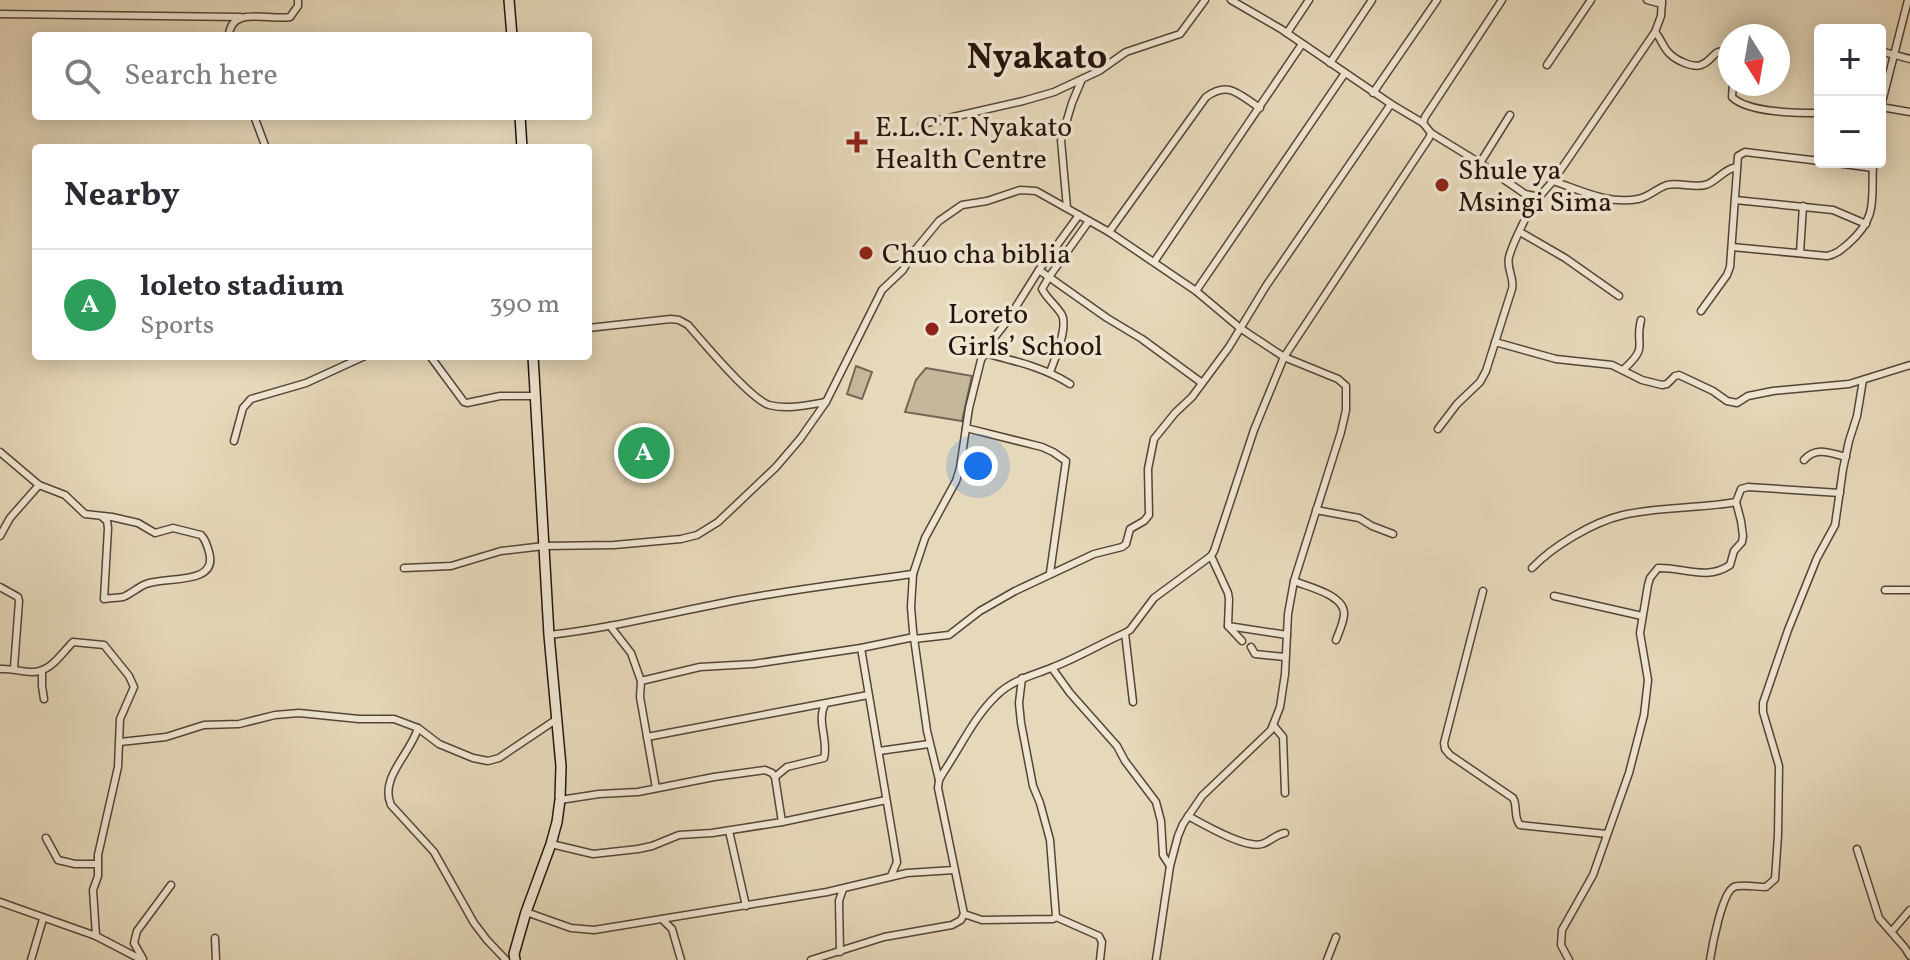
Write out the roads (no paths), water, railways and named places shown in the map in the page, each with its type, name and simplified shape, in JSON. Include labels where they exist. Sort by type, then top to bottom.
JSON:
[{"type":"main road","points":[[509,0],[512,32]]},
{"type":"main road","points":[[520,120],[522,144]]},
{"type":"main road","points":[[511,958],[551,844],[560,800],[561,766],[549,635],[533,360]]},
{"type":"street","points":[[0,14],[290,17],[298,6],[298,0]]},
{"type":"street","points":[[922,124],[1054,92],[1126,52],[1180,34],[1205,0]]},
{"type":"street","points":[[1231,0],[1287,33],[1525,194],[1535,197],[1542,194],[1553,181],[1655,32],[1662,2],[1647,0]]},
{"type":"street","points":[[1287,33],[1309,0]]},
{"type":"street","points":[[1330,63],[1372,0]]},
{"type":"street","points":[[1373,93],[1437,0]]},
{"type":"street","points":[[1423,123],[1502,0]]},
{"type":"street","points":[[1547,65],[1591,0]]},
{"type":"street","points":[[1883,96],[1908,0]]},
{"type":"street","points":[[229,32],[232,22],[240,17]]},
{"type":"street","points":[[1655,32],[1671,55],[1692,65],[1702,65],[1718,52]]},
{"type":"street","points":[[1154,262],[1302,44]]},
{"type":"street","points":[[1886,53],[1910,59]]},
{"type":"street","points":[[1196,291],[1345,73]]},
{"type":"street","points":[[1067,208],[1061,140],[1082,79]]},
{"type":"street","points":[[1109,232],[1206,97],[1220,88],[1228,88],[1260,108]]},
{"type":"street","points":[[1732,96],[1738,102],[1778,111],[1814,113]]},
{"type":"street","points":[[641,681],[700,667],[753,664],[949,635],[980,611],[1050,573],[1102,550],[1126,544],[1130,529],[1149,515],[1149,461],[1154,439],[1202,383],[1391,104]]},
{"type":"street","points":[[1886,110],[1910,112]]},
{"type":"street","points":[[1480,163],[1510,115]]},
{"type":"street","points":[[256,120],[264,144]]},
{"type":"street","points":[[939,780],[993,699],[1004,688],[1130,630],[1154,598],[1211,556],[1254,430],[1284,357],[1431,133]]},
{"type":"street","points":[[1701,311],[1730,267],[1738,156],[1745,152],[1814,160]]},
{"type":"street","points":[[1553,181],[1598,197],[1622,201],[1644,197],[1667,185],[1705,185],[1724,171],[1737,167]]},
{"type":"street","points":[[1732,247],[1827,256],[1836,253],[1866,224],[1872,206],[1873,168]]},
{"type":"street","points":[[404,568],[451,566],[501,551],[544,546],[614,545],[697,535],[718,522],[776,467],[800,439],[826,402],[882,290],[903,270],[939,221],[962,205],[1020,190],[1036,191],[1109,232],[1154,262],[1196,291],[1240,328],[1284,357],[1338,379],[1346,386],[1346,410],[1341,432],[1294,581],[1282,698],[1273,725],[1208,789],[1178,836],[1170,866],[1156,960]]},
{"type":"street","points":[[1438,429],[1457,404],[1480,382],[1490,359],[1514,282],[1508,263],[1535,197]]},
{"type":"street","points":[[1735,200],[1840,212],[1866,224]]},
{"type":"street","points":[[1800,253],[1803,206]]},
{"type":"street","points":[[811,960],[884,937],[952,925],[964,914],[938,788],[939,780],[929,744],[911,607],[913,574],[925,538],[956,481],[977,372],[984,353],[1079,215]]},
{"type":"street","points":[[1050,372],[1062,336],[1063,320],[1042,292],[1049,277],[1089,221]]},
{"type":"street","points":[[1520,232],[1565,258],[1619,296]]},
{"type":"street","points":[[1039,270],[1202,383]]},
{"type":"street","points":[[592,328],[679,320],[688,325],[762,402],[784,407],[826,402]]},
{"type":"street","points":[[1624,369],[1640,349],[1641,320]]},
{"type":"street","points":[[1495,342],[1556,359],[1603,363],[1662,385],[1679,375],[1727,401],[1737,403],[1748,396],[1773,391],[1849,384],[1910,365]]},
{"type":"street","points":[[984,353],[1050,372],[1070,384]]},
{"type":"street","points":[[234,441],[243,408],[251,399],[306,383],[356,360]]},
{"type":"street","points":[[433,360],[464,402],[500,396],[536,396]]},
{"type":"street","points":[[1710,960],[1730,889],[1735,886],[1766,887],[1775,879],[1779,766],[1763,707],[1788,630],[1817,558],[1835,525],[1863,380]]},
{"type":"street","points":[[966,428],[1029,443],[1053,452],[1066,461],[1050,573]]},
{"type":"street","points":[[1804,460],[1817,451],[1846,457]]},
{"type":"street","points":[[1,455],[39,485],[65,495],[85,514],[101,516],[138,523],[155,533],[173,528],[201,535],[207,544],[211,566],[191,577],[147,583],[122,597],[104,599],[108,528],[107,521],[101,516]]},
{"type":"street","points":[[0,536],[10,518],[39,485]]},
{"type":"street","points":[[1569,960],[1561,945],[1562,930],[1593,875],[1629,773],[1644,715],[1648,680],[1640,642],[1650,578],[1658,568],[1702,574],[1730,565],[1743,536],[1736,502],[1741,489],[1840,493]]},
{"type":"street","points":[[1532,568],[1561,544],[1619,515],[1736,502]]},
{"type":"street","points":[[1316,510],[1359,518],[1393,534]]},
{"type":"street","points":[[1211,556],[1228,593],[1228,626],[1242,641]]},
{"type":"street","points":[[549,635],[738,600],[913,574]]},
{"type":"street","points":[[1294,581],[1328,593],[1343,608],[1336,640]]},
{"type":"street","points":[[0,587],[18,597],[19,601],[14,668]]},
{"type":"street","points":[[1885,590],[1910,590]]},
{"type":"street","points":[[1483,591],[1444,738],[1445,749],[1467,768],[1513,798],[1520,825],[1607,834]]},
{"type":"street","points":[[1554,596],[1642,616]]},
{"type":"street","points":[[610,626],[631,653],[641,681],[640,697],[656,788]]},
{"type":"street","points":[[1228,626],[1287,635]]},
{"type":"street","points":[[1125,633],[1133,702]]},
{"type":"street","points":[[0,669],[42,671],[50,667],[73,642],[104,645],[134,687],[120,719],[116,781],[102,835],[98,876],[93,890],[96,936]]},
{"type":"street","points":[[1251,647],[1255,654],[1285,657]]},
{"type":"street","points":[[861,648],[897,862],[891,877]]},
{"type":"street","points":[[1052,668],[1117,746],[1156,802],[1161,821],[1163,855],[1170,866]]},
{"type":"street","points":[[42,671],[44,699]]},
{"type":"street","points":[[1022,678],[1019,703],[1021,723],[1033,786],[1050,840],[1056,917]]},
{"type":"street","points":[[647,737],[868,695]]},
{"type":"street","points":[[775,777],[787,767],[824,758],[826,752],[821,719],[825,704]]},
{"type":"street","points":[[120,742],[166,737],[204,725],[239,724],[285,713],[394,719],[418,728],[439,744],[488,761],[499,758],[557,719]]},
{"type":"street","points":[[1273,725],[1283,737],[1285,793]]},
{"type":"street","points":[[418,728],[389,786],[388,799],[439,858],[474,923],[487,940],[511,958]]},
{"type":"street","points":[[879,751],[929,744]]},
{"type":"street","points":[[560,800],[638,792],[769,771],[775,777],[782,822]]},
{"type":"street","points":[[551,844],[593,854],[652,846],[679,835],[729,831],[886,800]]},
{"type":"street","points":[[1188,816],[1224,835],[1255,844],[1261,845],[1285,833]]},
{"type":"street","points":[[729,831],[746,906]]},
{"type":"street","points":[[46,838],[58,860],[98,864]]},
{"type":"street","points":[[1857,849],[1879,918],[1910,955]]},
{"type":"street","points":[[897,862],[907,873]]},
{"type":"street","points":[[526,912],[580,930],[594,930],[843,889],[907,873],[954,870]]},
{"type":"street","points":[[143,960],[134,943],[137,931],[171,885]]},
{"type":"street","points":[[840,952],[839,901],[843,889]]},
{"type":"street","points":[[0,902],[96,936],[143,960]]},
{"type":"street","points":[[1892,931],[1910,910]]},
{"type":"street","points":[[964,914],[982,920],[1056,917],[1099,936],[1102,942],[1100,960]]},
{"type":"street","points":[[672,929],[681,916]]},
{"type":"street","points":[[31,960],[43,919]]},
{"type":"street","points":[[662,919],[672,929],[681,960]]},
{"type":"street","points":[[1327,960],[1336,937]]},
{"type":"street","points":[[215,938],[216,960]]},
{"type":"street","points":[[672,960],[676,946]]},
{"type":"place","name":"E.L.C.T. Nyakato Health Centre","points":[[857,142]]},
{"type":"place","name":"Shule ya Msingi Sima","points":[[1442,185]]},
{"type":"place","name":"Chuo cha biblia","points":[[866,253]]},
{"type":"place","name":"Loreto Girls’ School","points":[[932,329]]},
{"type":"place","name":"loleto stadium","points":[[644,453]]},
{"type":"district","name":"Nyakato","points":[[1037,55]]}]
